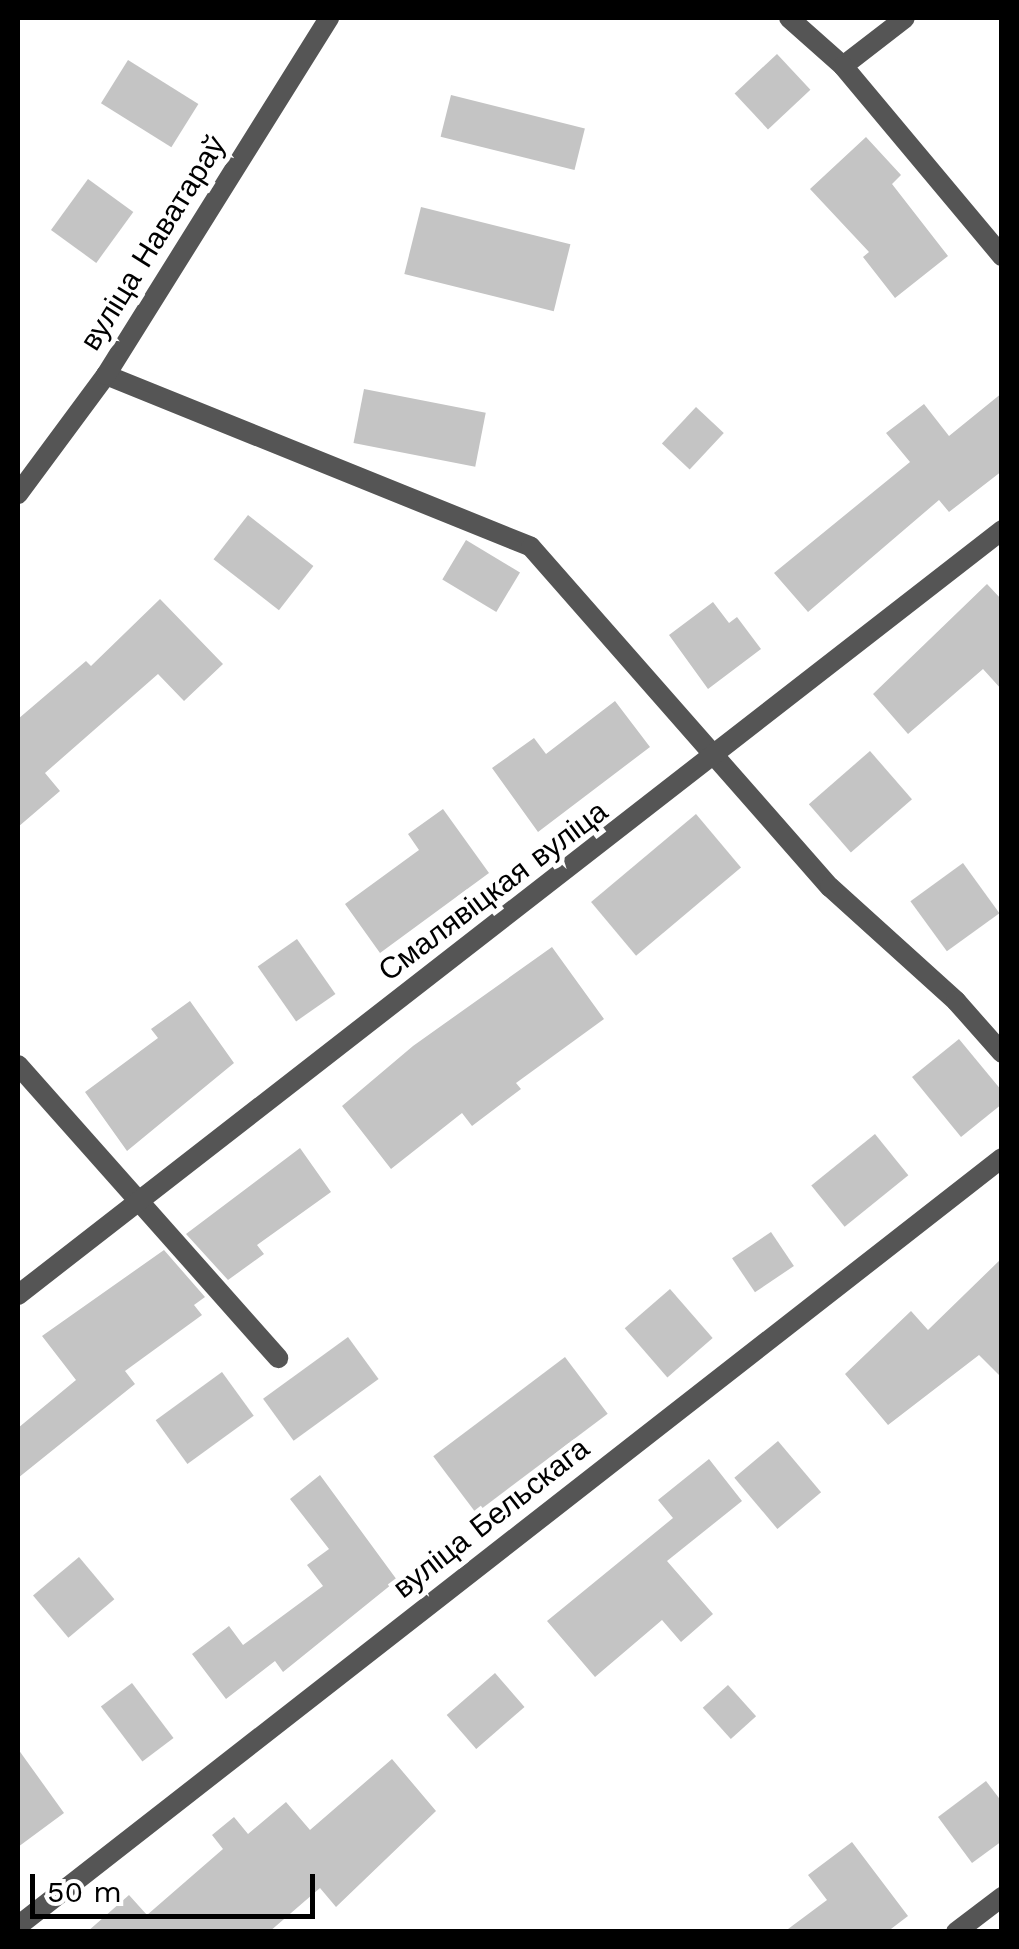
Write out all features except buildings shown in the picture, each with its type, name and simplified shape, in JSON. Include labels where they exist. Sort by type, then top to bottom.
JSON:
[{"type":"street","name":"вуліца Наватараў","points":[[18,494],[106,375],[329,18]]},
{"type":"street","points":[[789,18],[843,66],[1002,256]]},
{"type":"street","points":[[843,66],[905,18]]},
{"type":"street","points":[[106,375],[531,547],[830,887],[956,1001],[1002,1052]]},
{"type":"street","name":"Смалявіцкая вуліца","points":[[18,1295],[718,756],[1002,530]]},
{"type":"street","points":[[18,1065],[278,1358]]},
{"type":"street","name":"вуліца Бельскага","points":[[18,1926],[1002,1158]]},
{"type":"street","points":[[956,1932],[1002,1897]]}]
